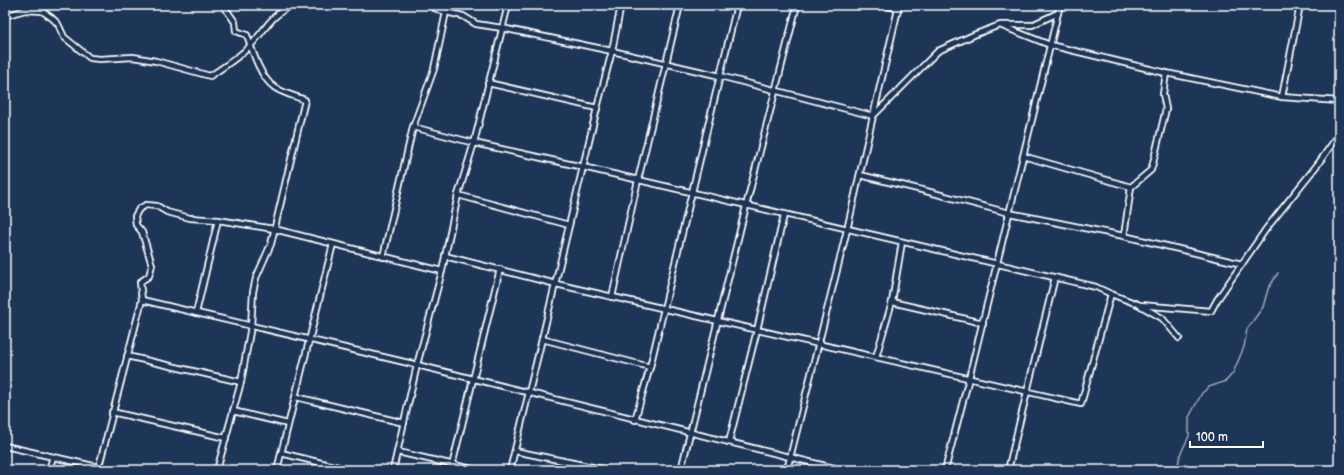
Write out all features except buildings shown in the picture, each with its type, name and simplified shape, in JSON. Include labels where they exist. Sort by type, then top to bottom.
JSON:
[{"type":"street","points":[[217,470],[241,382],[251,326],[253,292],[256,278],[271,244],[305,100],[274,87],[268,81],[262,72],[247,35],[236,31],[235,22],[223,5]]},
{"type":"street","points":[[5,16],[25,10],[42,11],[58,24],[64,37],[90,58],[100,59],[133,57],[156,61],[210,76],[236,60],[251,45],[275,15],[292,5]]},
{"type":"street","points":[[431,5],[434,8],[464,16],[476,24],[612,51],[720,76],[873,116]]},
{"type":"street","points":[[393,470],[417,365],[442,271],[458,195],[474,143],[508,5]]},
{"type":"street","points":[[510,470],[612,51],[621,5]]},
{"type":"street","points":[[612,297],[638,180],[680,5]]},
{"type":"street","points":[[635,420],[650,367],[737,5]]},
{"type":"street","points":[[681,470],[689,432],[797,5]]},
{"type":"street","points":[[787,470],[847,230],[898,7],[885,5]]},
{"type":"street","points":[[945,470],[983,323],[1060,5]]},
{"type":"street","points":[[1282,97],[1300,5]]},
{"type":"street","points":[[383,257],[413,127],[434,69],[446,12]]},
{"type":"street","points":[[873,116],[938,51],[976,34],[1000,26],[1032,25],[1058,13]]},
{"type":"street","points":[[1000,26],[1050,45],[1166,73],[1282,97],[1339,101]]},
{"type":"street","points":[[1124,236],[1131,187],[1151,170],[1153,163],[1166,109],[1164,94],[1166,73]]},
{"type":"street","points":[[488,82],[597,108]]},
{"type":"street","points":[[413,127],[474,143],[583,167],[847,230],[1096,287],[1140,305],[1162,318],[1180,338]]},
{"type":"street","points":[[1140,305],[1211,311],[1266,229],[1318,164],[1339,134]]},
{"type":"street","points":[[1023,156],[1131,187]]},
{"type":"street","points":[[860,175],[1009,213],[1124,236],[1242,264]]},
{"type":"street","points":[[458,195],[569,225]]},
{"type":"street","points":[[98,468],[142,300],[140,282],[149,276],[152,265],[142,232],[136,225],[135,216],[140,209],[146,205],[157,206],[167,212],[190,218],[218,220],[274,229],[442,271]]},
{"type":"street","points":[[728,442],[757,330],[784,215]]},
{"type":"street","points":[[196,313],[218,220]]},
{"type":"street","points":[[876,357],[892,302],[902,242]]},
{"type":"street","points":[[277,470],[333,244]]},
{"type":"street","points":[[445,256],[663,309],[1081,404],[1111,294]]},
{"type":"street","points":[[451,470],[500,269]]},
{"type":"street","points":[[1008,470],[1055,277]]},
{"type":"street","points":[[142,300],[417,365],[842,470]]},
{"type":"street","points":[[892,302],[983,323]]},
{"type":"street","points":[[542,340],[650,367]]},
{"type":"street","points":[[127,356],[241,382]]},
{"type":"street","points":[[296,397],[404,423]]},
{"type":"street","points":[[233,411],[288,424]]},
{"type":"street","points":[[112,412],[226,438]]},
{"type":"street","points":[[5,446],[111,470]]},
{"type":"street","points":[[515,451],[607,470]]},
{"type":"street","points":[[398,452],[476,470]]},
{"type":"street","points":[[281,453],[350,470]]},
{"type":"street","points":[[49,470],[53,457]]},
{"type":"waterway","points":[[1177,470],[1180,455],[1189,436],[1189,417],[1202,393],[1209,387],[1226,381],[1233,373],[1244,347],[1247,329],[1263,307],[1268,289],[1278,273]]}]
